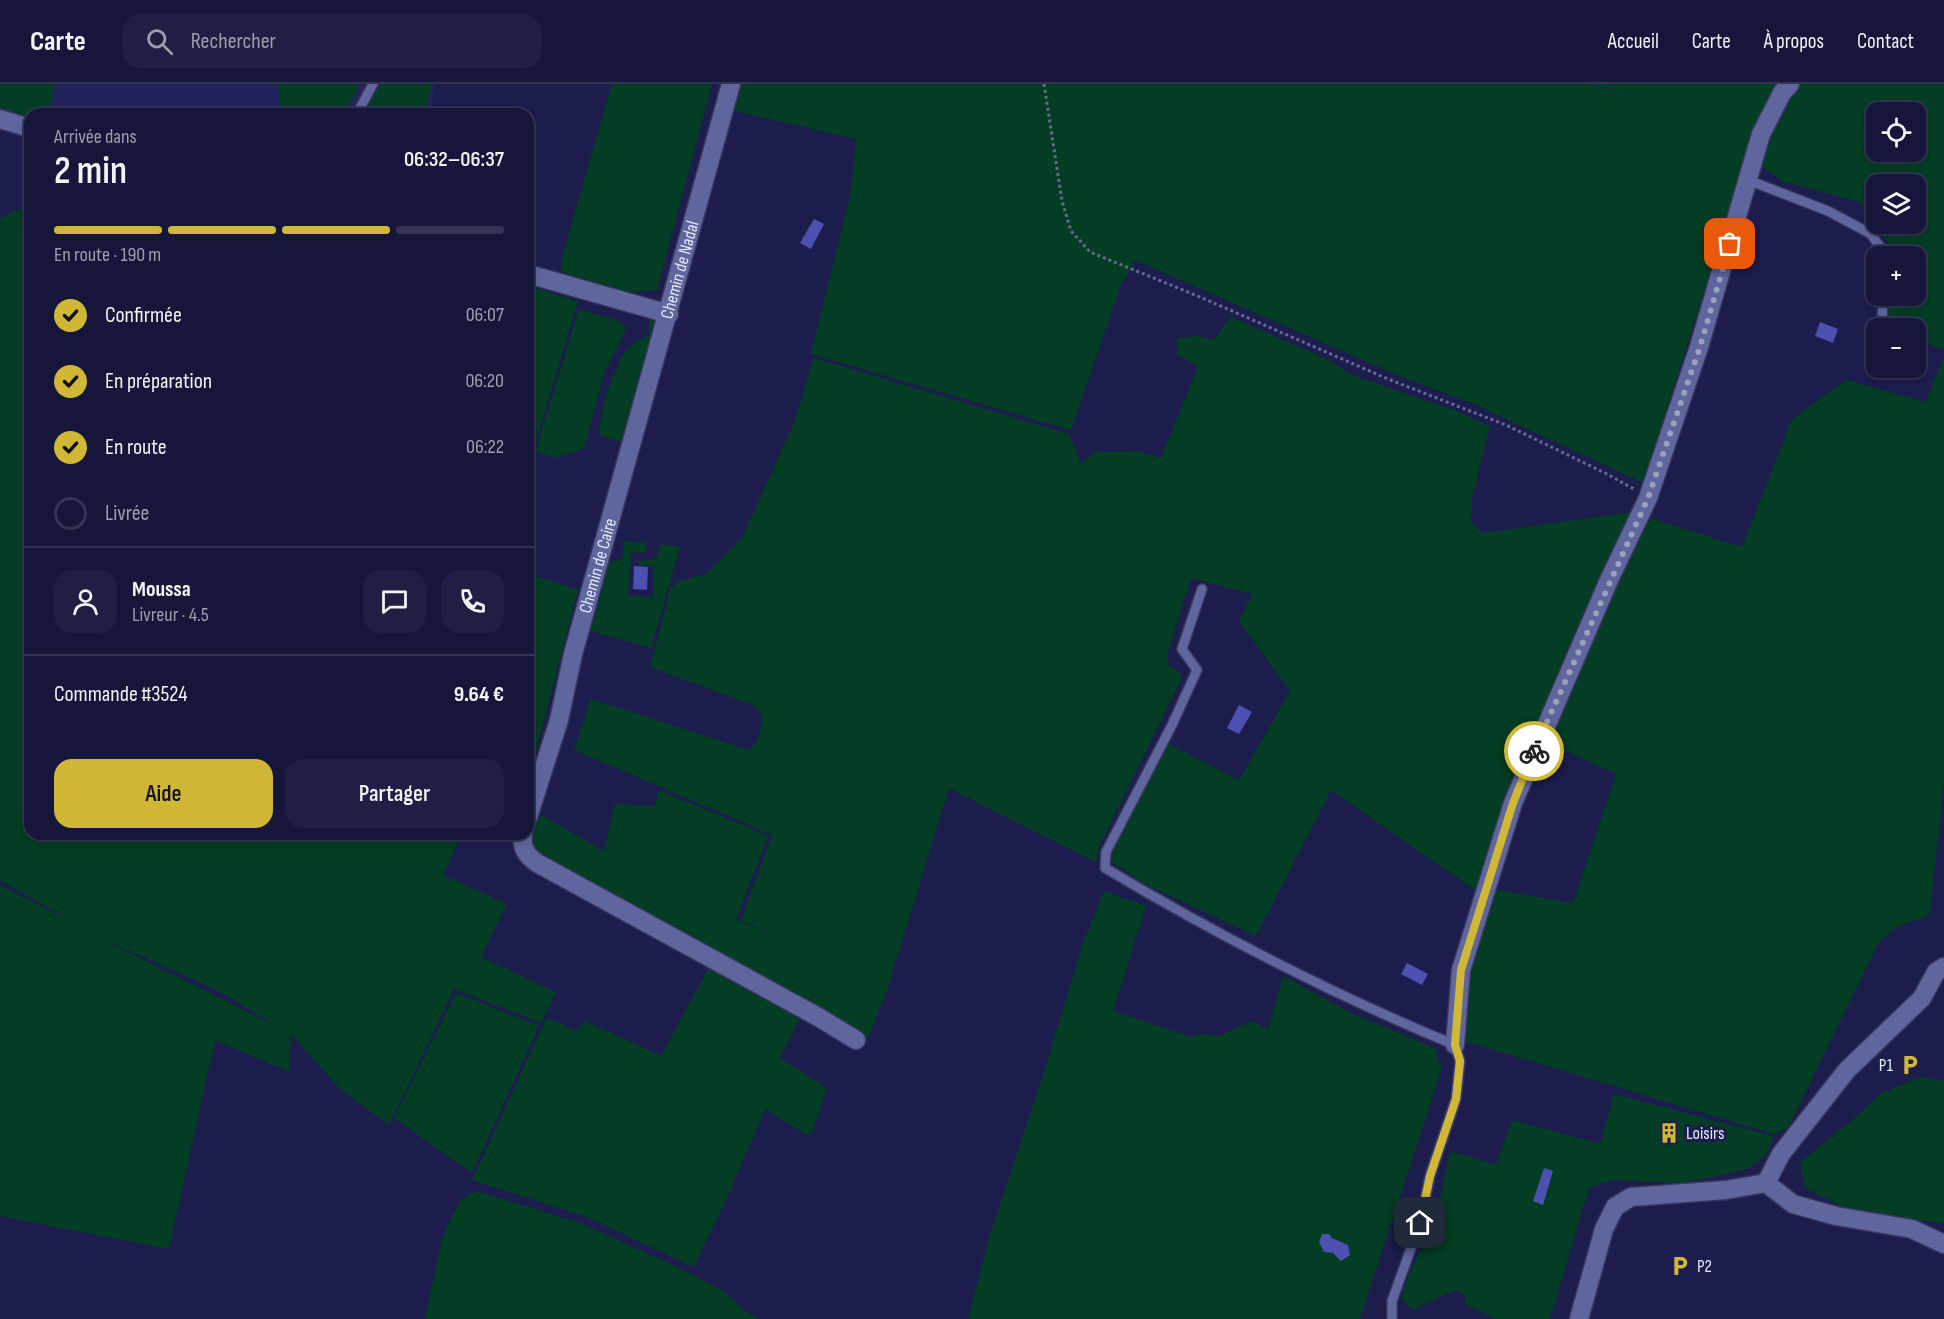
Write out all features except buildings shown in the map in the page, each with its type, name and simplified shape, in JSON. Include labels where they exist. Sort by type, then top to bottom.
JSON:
[{"type":"street","name":"Chemin de Nadal","points":[[534,276],[669,314],[731,84]]},
{"type":"street","points":[[1455,1045],[1461,970],[1513,803],[1596,611],[1648,498],[1700,347],[1761,134],[1782,93],[1790,84]]},
{"type":"street","points":[[0,119],[24,126]]},
{"type":"street","name":"Chemin de Caire","points":[[534,798],[558,720],[573,654],[669,314]]},
{"type":"street","points":[[522,840],[526,855],[537,863],[856,1040]]},
{"type":"street","points":[[1766,1183],[1782,1154],[1847,1070],[1922,998],[1936,972],[1944,967]]},
{"type":"street","points":[[1579,1319],[1604,1229],[1615,1207],[1632,1197],[1726,1190],[1766,1183],[1793,1204],[1836,1216],[1912,1229],[1944,1244]]},
{"type":"lane","points":[[360,108],[373,84]]},
{"type":"lane","points":[[1748,180],[1828,211],[1871,234],[1879,246]]},
{"type":"lane","points":[[1202,589],[1182,649],[1197,670],[1172,725],[1106,852],[1105,868],[1176,911],[1345,997],[1455,1045],[1460,1061],[1456,1099],[1430,1176],[1420,1223],[1392,1301],[1392,1319]]},
{"type":"path","points":[[1044,84],[1062,201],[1071,231],[1090,252],[1388,379],[1506,425],[1605,473],[1648,498]]},
{"type":"shaded area","points":[[0,84],[436,84],[430,108],[24,108],[24,121],[0,114]]},
{"type":"shaded area","points":[[814,219],[824,224],[811,249],[800,243]]},
{"type":"shaded area","points":[[1820,322],[1838,329],[1833,343],[1815,336]]},
{"type":"shaded area","points":[[634,566],[648,567],[647,590],[633,589]]},
{"type":"shaded area","points":[[1239,705],[1252,712],[1239,734],[1227,728]]},
{"type":"shaded area","points":[[1407,963],[1428,974],[1422,985],[1401,974]]},
{"type":"shaded area","points":[[1544,1168],[1553,1171],[1543,1205],[1533,1201]]},
{"type":"shaded area","points":[[1322,1234],[1329,1234],[1332,1238],[1348,1245],[1350,1255],[1341,1261],[1333,1253],[1324,1252],[1319,1242]]},
{"type":"green space","points":[[0,84],[55,84],[49,108],[24,108],[24,116],[0,107]]},
{"type":"green space","points":[[278,84],[360,84],[348,108],[280,108]]},
{"type":"green space","points":[[381,84],[432,84],[426,108],[366,108]]},
{"type":"green space","points":[[612,84],[712,84],[657,290],[629,292],[561,272],[561,261]]},
{"type":"green space","points":[[738,84],[1588,84],[1633,96],[1593,84],[1784,84],[1752,129],[1730,208],[1644,483],[1474,404],[1404,378],[1135,260],[1121,285],[1071,430],[811,354],[850,196],[856,139],[731,110]]},
{"type":"green space","points":[[1797,84],[1944,84],[1944,350],[1926,343],[1926,318],[1886,318],[1887,306],[1926,306],[1926,246],[1890,246],[1881,234],[1926,234],[1926,174],[1866,174],[1866,213],[1859,202],[1782,181],[1760,165],[1775,117]]},
{"type":"green space","points":[[24,207],[24,840],[459,840],[443,875],[507,904],[481,957],[556,992],[541,1023],[454,989],[389,1125],[339,1088],[291,1034],[289,1072],[215,1040],[169,1249],[0,1216],[0,885],[78,925],[0,880],[0,218]],"holes":[[[114,944],[217,990],[280,1028],[114,945]]]},
{"type":"green space","points":[[534,288],[578,301],[534,448]]},
{"type":"green space","points":[[579,309],[619,321],[626,330],[604,373],[585,446],[557,458],[535,452]]},
{"type":"green space","points":[[653,316],[664,318],[627,444],[600,435],[599,428],[606,395],[622,355],[634,343],[649,335],[649,321]]},
{"type":"green space","points":[[1231,317],[1329,360],[1350,374],[1456,411],[1490,426],[1472,498],[1471,522],[1483,533],[1633,512],[1578,626],[1536,724],[1502,807],[1476,891],[1331,790],[1256,936],[1145,884],[1112,862],[1113,845],[1167,743],[1239,780],[1290,691],[1239,621],[1252,594],[1191,578],[1167,655],[1169,666],[1183,675],[1099,847],[1096,862],[949,788],[887,991],[867,1040],[532,853],[534,822],[540,814],[604,851],[615,804],[655,806],[659,790],[768,836],[736,919],[797,948],[741,920],[772,835],[574,750],[591,699],[749,750],[756,743],[761,729],[761,714],[753,705],[650,667],[670,590],[678,581],[706,574],[742,538],[793,425],[814,358],[1069,434],[1081,464],[1094,452],[1138,452],[1161,458],[1198,367],[1177,354],[1177,338],[1198,336],[1214,340]]},
{"type":"green space","points":[[1944,356],[1944,783],[1930,913],[1924,918],[1897,928],[1878,944],[1788,1128],[1774,1134],[1464,1041],[1463,994],[1488,906],[1496,890],[1573,903],[1616,774],[1544,741],[1647,517],[1742,547],[1792,419],[1846,380],[1926,402]]},
{"type":"green space","points":[[624,541],[646,543],[646,553],[631,552],[628,596],[654,597],[654,566],[639,565],[638,561],[656,559],[661,544],[680,547],[651,648],[590,631],[610,561],[622,560]]},
{"type":"green space","points":[[534,576],[578,590],[534,760]]},
{"type":"green space","points":[[1104,891],[1146,906],[1113,1011],[1191,1037],[1202,1034],[1219,1036],[1252,1021],[1268,1029],[1283,976],[1351,1013],[1435,1048],[1442,1068],[1360,1319],[968,1319],[989,1238],[1044,1072],[1083,943]]},
{"type":"green space","points":[[709,967],[801,1015],[780,1058],[827,1088],[814,1128],[808,1136],[765,1109],[732,1187],[694,1267],[587,1217],[472,1180],[547,1017],[575,1031],[585,1021],[661,1056]]},
{"type":"green space","points":[[456,993],[539,1026],[472,1173],[394,1118]]},
{"type":"green space","points":[[1921,1077],[1944,1081],[1944,1223],[1841,1206],[1805,1188],[1800,1162],[1882,1093]]},
{"type":"green space","points":[[1614,1094],[1773,1136],[1763,1158],[1747,1169],[1684,1183],[1611,1180],[1589,1188],[1550,1319],[1495,1319],[1467,1305],[1464,1294],[1456,1290],[1421,1305],[1414,1311],[1401,1299],[1438,1207],[1450,1151],[1496,1165],[1512,1120],[1600,1144]]},
{"type":"green space","points":[[476,1191],[583,1224],[722,1290],[745,1311],[760,1319],[425,1319],[442,1238],[460,1200]]},
{"type":"way so far","points":[[1534,751],[1609,580],[1648,498],[1700,347],[1730,244]]},
{"type":"place","name":"P1","points":[[1910,1065]]},
{"type":"place","name":"Loisirs","points":[[1669,1133]]},
{"type":"place","name":"P2","points":[[1680,1266]]},
{"type":"route","points":[[1420,1223],[1430,1176],[1456,1099],[1460,1061],[1455,1045],[1461,970],[1513,803],[1534,751]]}]
